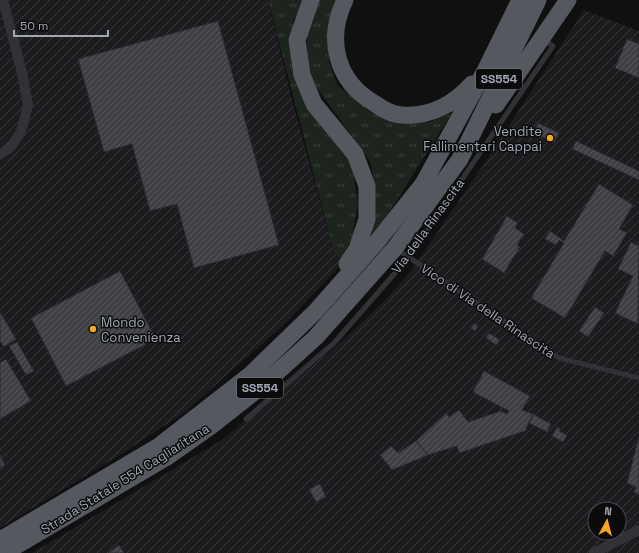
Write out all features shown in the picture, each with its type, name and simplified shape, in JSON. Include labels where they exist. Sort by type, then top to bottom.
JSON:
[{"type":"highway","points":[[312,0],[297,40],[302,75],[314,104],[355,154],[367,186],[367,219],[357,249],[316,311]]},
{"type":"highway","points":[[345,0],[340,10],[335,38],[338,57],[344,74],[364,98],[379,107],[401,115],[427,113],[446,106],[462,95],[486,69]]},
{"type":"highway","name":"Strada Statale 554 Cagliaritana","points":[[0,540],[159,446],[250,375],[316,311],[376,243],[423,184],[486,69],[520,0]]},
{"type":"highway","name":"Strada Statale 554 Cagliaritana","points":[[4,553],[160,461],[212,426],[262,386],[316,336],[395,248],[460,158],[538,0]]},
{"type":"highway","points":[[460,158],[547,42],[568,0]]},
{"type":"street","points":[[0,154],[10,148],[21,132],[28,105],[22,73],[3,0]]},
{"type":"street","points":[[594,553],[639,530]]},
{"type":"lane","name":"Via della Rinascita","points":[[246,419],[334,343],[409,258],[547,42]]},
{"type":"lane","name":"Vico di Via della Rinascita","points":[[395,248],[559,358],[639,378]]},
{"type":"shaded area","points":[[0,0],[268,0],[292,100],[334,253],[344,261],[289,320],[185,412],[128,450],[0,528]]},
{"type":"shaded area","points":[[584,10],[639,31],[639,553],[32,553],[222,440],[347,337],[390,295],[410,272],[486,161]]},
{"type":"green space","points":[[268,0],[304,0],[293,22],[291,60],[301,92],[346,155],[353,173],[358,203],[352,238],[342,259],[334,253]]},
{"type":"green space","points":[[318,0],[336,0],[328,27],[329,62],[338,86],[371,112],[395,123],[429,122],[452,113],[375,235],[370,231],[375,185],[370,161],[312,81],[306,58],[307,31]]},
{"type":"building","points":[[218,21],[279,245],[194,268],[177,204],[150,211],[132,144],[104,152],[78,59]]},
{"type":"building","points":[[627,39],[639,44],[639,78],[615,68]]},
{"type":"building","name":"Vendite Fallimentari Cappai","points":[[538,123],[559,133],[554,143],[534,133]]},
{"type":"building","points":[[576,141],[639,171],[639,180],[572,149]]},
{"type":"building","points":[[599,184],[633,205],[619,229],[627,233],[613,256],[605,251],[565,318],[531,298],[564,243],[559,240],[556,245],[545,239],[550,231],[564,241]]},
{"type":"building","points":[[507,216],[518,223],[515,228],[524,234],[517,245],[520,247],[504,273],[482,259]]},
{"type":"building","points":[[631,242],[639,246],[638,324],[615,313],[633,276],[618,269]]},
{"type":"building","name":"Mondo Convenienza","points":[[120,271],[156,339],[66,386],[31,318]]},
{"type":"building","points":[[595,307],[604,313],[588,337],[579,331]]},
{"type":"building","points":[[0,312],[16,339],[4,347],[0,341]]},
{"type":"building","points":[[474,323],[478,326],[475,331],[471,328]]},
{"type":"building","points":[[489,333],[500,340],[496,345],[486,338]]},
{"type":"building","points":[[17,342],[34,371],[26,375],[9,346]]},
{"type":"building","points":[[6,359],[31,401],[0,419],[0,363]]},
{"type":"building","points":[[484,371],[530,396],[522,410],[533,414],[525,431],[459,453],[457,446],[428,455],[416,441],[446,413],[449,417],[459,410],[468,422],[501,411],[507,414],[509,411],[473,392]]},
{"type":"building","points":[[533,414],[551,424],[547,432],[529,423]]},
{"type":"building","points":[[557,427],[561,429],[559,431],[567,435],[563,442],[552,436]]},
{"type":"building","points":[[639,436],[639,495],[634,492],[636,487],[627,483]]},
{"type":"building","points":[[416,441],[428,455],[392,470],[380,455],[391,446],[398,453]]},
{"type":"building","points":[[0,455],[5,465],[0,468]]},
{"type":"building","points":[[320,484],[326,497],[316,502],[309,489]]},
{"type":"building","points":[[119,545],[124,553],[108,553]]},
{"type":"place","name":"Vendite Fallimentari Cappai","points":[[550,138]]},
{"type":"place","name":"Mondo Convenienza","points":[[93,329]]}]
